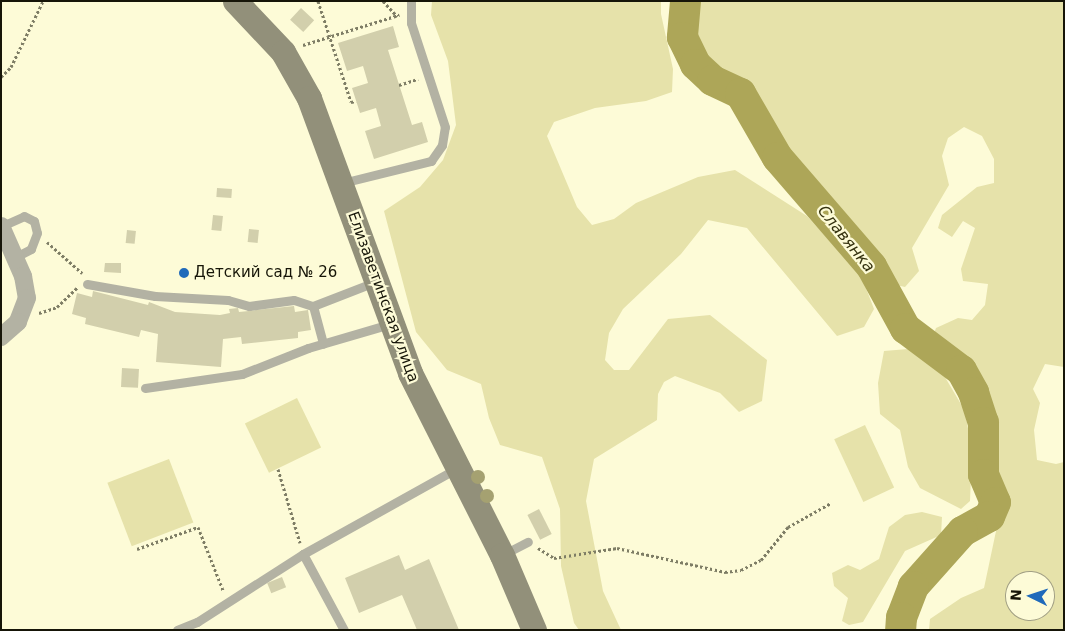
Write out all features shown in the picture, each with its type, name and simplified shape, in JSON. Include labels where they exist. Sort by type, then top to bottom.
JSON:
[{"type":"street","name":"Елизаветинская улица","points":[[235,1],[283,52],[309,98],[342,183],[390,324],[414,381],[502,555],[534,630]]},
{"type":"street","points":[[1,226],[23,276],[24,304],[18,322],[1,337]]},
{"type":"lane","points":[[342,183],[431,161],[442,145],[446,127],[428,75],[410,12],[411,1]]},
{"type":"lane","points":[[1,226],[24,216],[34,221],[37,233],[31,249],[15,257]]},
{"type":"lane","points":[[89,284],[154,296],[228,300],[249,306],[294,300],[313,306],[375,282]]},
{"type":"lane","points":[[313,306],[323,344]]},
{"type":"lane","points":[[146,388],[242,374],[323,344],[390,324]]},
{"type":"lane","points":[[176,630],[197,622],[303,554],[458,468]]},
{"type":"lane","points":[[502,555],[528,542]]},
{"type":"lane","points":[[303,554],[344,630]]},
{"type":"path","points":[[1,77],[11,67],[43,1]]},
{"type":"path","points":[[318,1],[351,102],[356,100]]},
{"type":"path","points":[[383,1],[396,16]]},
{"type":"path","points":[[283,52],[410,12]]},
{"type":"path","points":[[399,85],[428,75]]},
{"type":"path","points":[[24,304],[38,313],[53,308],[74,289],[89,284],[37,233]]},
{"type":"path","points":[[278,470],[303,554]]},
{"type":"path","points":[[528,542],[554,558],[618,548],[725,572],[741,570],[761,560],[788,527],[831,503]]},
{"type":"path","points":[[137,549],[198,527],[228,602]]},
{"type":"shaded area","points":[[432,1],[661,1],[661,14],[673,69],[672,92],[646,101],[595,108],[554,122],[547,136],[577,207],[592,225],[614,219],[636,203],[698,177],[735,170],[807,216],[861,275],[874,309],[864,327],[837,336],[747,228],[708,220],[681,254],[623,309],[609,333],[605,360],[614,370],[629,370],[668,319],[710,315],[767,360],[762,401],[739,412],[720,393],[675,376],[664,382],[658,394],[657,420],[594,459],[586,501],[603,591],[621,630],[579,630],[574,623],[561,566],[560,509],[542,457],[500,445],[489,418],[481,384],[447,370],[416,332],[384,211],[420,187],[443,160],[456,125],[448,61],[431,15]]},
{"type":"shaded area","points":[[692,1],[1064,1],[1064,367],[1045,364],[1033,389],[1040,403],[1034,430],[1037,460],[1056,464],[1064,462],[1064,630],[929,630],[930,619],[961,598],[984,588],[1003,498],[991,469],[990,417],[977,381],[933,336],[936,328],[958,318],[972,320],[985,305],[988,284],[963,281],[961,269],[975,228],[963,221],[952,237],[938,228],[942,215],[977,187],[994,183],[994,159],[982,136],[964,127],[948,138],[942,156],[949,185],[912,248],[919,271],[905,287],[892,284],[786,151],[748,91],[704,60],[689,30]]},
{"type":"shaded area","points":[[908,349],[942,372],[965,411],[972,452],[970,501],[961,509],[920,488],[908,467],[900,430],[880,414],[878,383],[884,351]]},
{"type":"shaded area","points":[[297,398],[321,447],[269,473],[245,423]]},
{"type":"shaded area","points":[[865,425],[894,488],[863,502],[834,439]]},
{"type":"shaded area","points":[[169,459],[193,522],[132,546],[107,483]]},
{"type":"shaded area","points":[[922,512],[942,517],[941,535],[905,551],[863,622],[849,625],[842,621],[848,598],[834,586],[832,573],[848,565],[860,570],[879,559],[889,527],[905,515]]},
{"type":"building","points":[[301,8],[314,20],[303,32],[290,20]]},
{"type":"building","points":[[393,26],[399,47],[388,50],[412,125],[422,122],[428,142],[374,159],[365,131],[381,126],[376,108],[360,113],[352,88],[368,83],[363,66],[347,71],[338,43]]},
{"type":"building","points":[[217,188],[232,189],[231,198],[216,197]]},
{"type":"building","points":[[213,215],[223,216],[221,231],[211,230]]},
{"type":"building","points":[[249,229],[259,230],[258,243],[248,242]]},
{"type":"building","points":[[127,230],[136,231],[135,244],[126,243]]},
{"type":"building","points":[[105,263],[121,263],[121,273],[104,272]]},
{"type":"building","points":[[93,291],[148,305],[149,302],[175,312],[220,315],[230,313],[229,309],[238,308],[239,312],[294,306],[295,312],[308,310],[311,330],[298,332],[298,338],[242,344],[241,337],[223,339],[221,367],[156,362],[158,334],[141,330],[139,337],[85,324],[86,318],[72,314],[77,293],[92,297]]},
{"type":"building","points":[[122,368],[139,369],[138,388],[121,387]]},
{"type":"building","points":[[539,509],[552,534],[540,540],[527,515]]},
{"type":"building","points":[[399,555],[405,570],[429,559],[459,630],[417,630],[402,595],[359,613],[345,578]]},
{"type":"building","points":[[282,577],[286,587],[271,593],[267,583]]},
{"type":"waterway","name":"Славянка","points":[[685,1],[682,37],[695,64],[712,80],[740,93],[777,157],[871,266],[905,328],[961,370],[973,392],[983,422],[983,474],[995,502],[989,516],[962,531],[913,586],[901,617],[900,630]]},
{"type":"place","name":"Детский сад № 26","points":[[184,273]]}]
